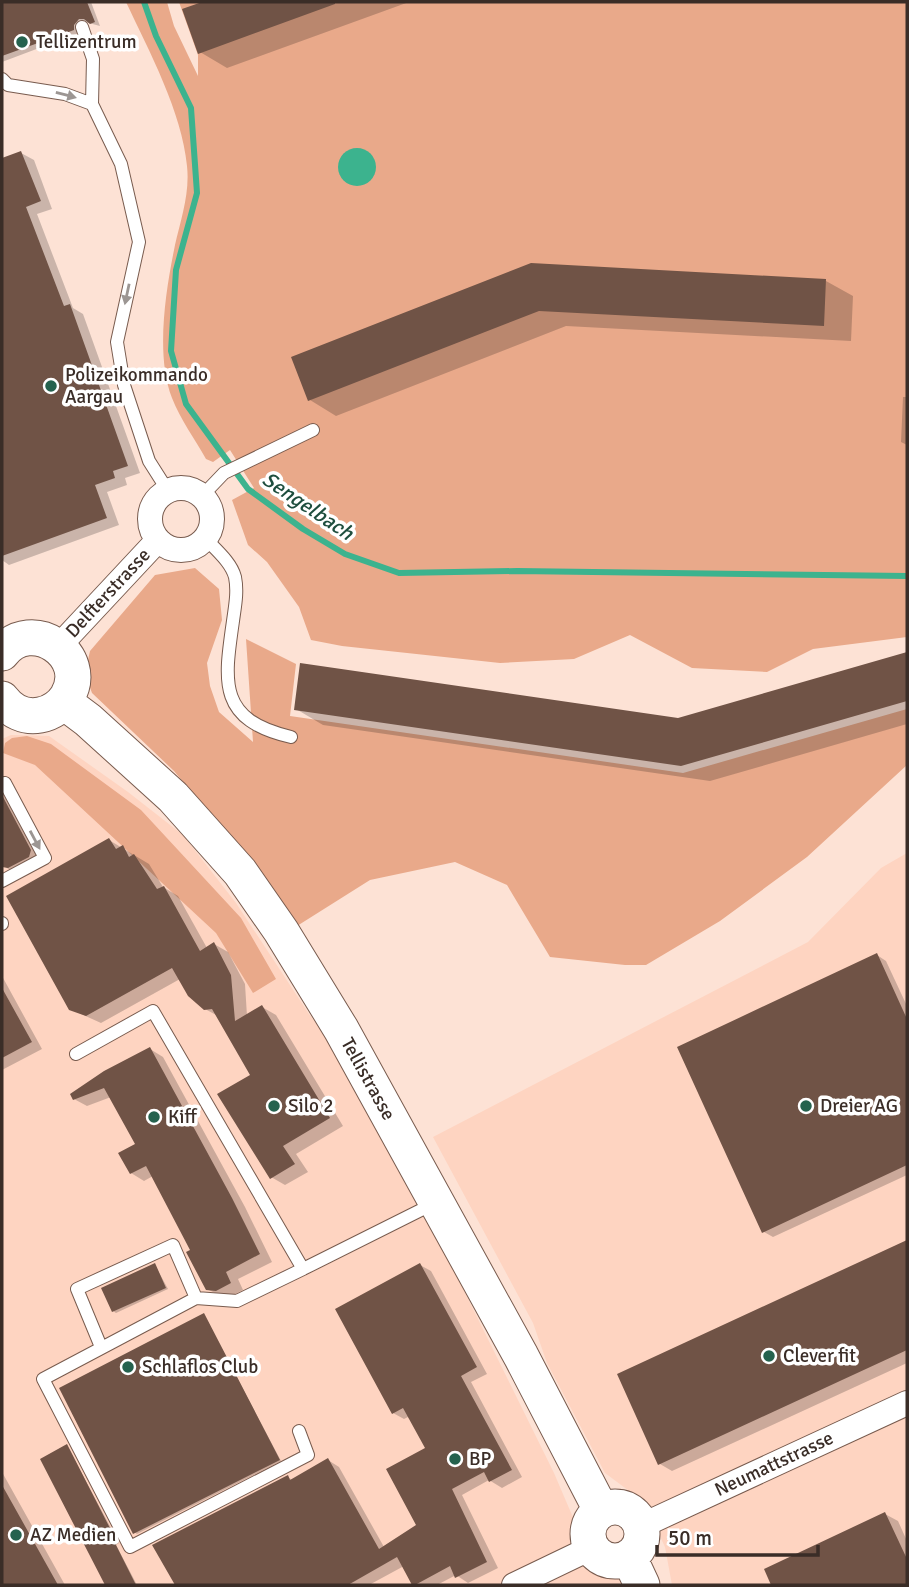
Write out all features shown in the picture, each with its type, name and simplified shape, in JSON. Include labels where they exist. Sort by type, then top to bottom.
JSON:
[{"type":"main road","points":[[3,650],[21,639],[41,638],[59,646],[66,654],[73,673],[64,702],[57,708],[40,715],[21,714],[3,703]]},
{"type":"main road","name":"Tellistrasse","points":[[64,702],[88,720],[173,797],[240,872],[281,931],[308,974],[521,1356],[601,1510]]},
{"type":"main road","points":[[610,1506],[620,1507],[636,1517],[637,1556],[612,1561],[591,1548],[587,1537],[588,1527],[593,1517],[601,1510],[610,1506]]},
{"type":"street","points":[[186,488],[202,496],[211,512],[212,521],[205,538],[191,549],[182,550],[173,549],[158,540],[150,522],[154,503],[168,491],[186,488]]},
{"type":"street","name":"Delfterstrasse","points":[[59,646],[158,540]]},
{"type":"street","name":"Neumattstrasse","points":[[637,1556],[907,1403]]},
{"type":"street","points":[[514,1585],[591,1548]]},
{"type":"lane","points":[[82,27],[93,59],[92,104],[121,164],[139,242],[117,342],[124,385],[149,461],[168,491]]},
{"type":"lane","points":[[2,79],[8,85],[65,94],[92,104]]},
{"type":"lane","points":[[202,496],[224,473],[313,430]]},
{"type":"lane","points":[[205,538],[228,564],[234,576],[237,594],[226,668],[228,688],[238,708],[250,723],[270,733],[290,737]]},
{"type":"lane","points":[[2,785],[5,783],[45,858],[2,881]]},
{"type":"lane","points":[[76,1054],[153,1011],[303,1269]]},
{"type":"lane","points":[[299,1431],[308,1455],[130,1547],[43,1379],[196,1298],[237,1301],[435,1202]]},
{"type":"lane","points":[[101,1347],[77,1289],[173,1245],[196,1298]]},
{"type":"shaded area","points":[[126,2],[167,2],[174,26],[198,76],[198,55],[179,2],[907,2],[907,637],[813,649],[767,672],[692,668],[630,635],[574,659],[500,663],[342,646],[311,640],[299,607],[267,562],[248,545],[232,500],[254,488],[230,450],[213,462],[206,459],[179,414],[167,381],[164,322],[172,262],[186,196],[187,166],[172,103]]},
{"type":"shaded area","points":[[357,148],[371,153],[376,167],[371,181],[357,186],[343,181],[338,167],[343,153]]},
{"type":"shaded area","points":[[195,568],[219,589],[222,620],[207,663],[210,686],[219,712],[253,742],[246,639],[296,664],[290,716],[683,773],[907,709],[907,765],[807,857],[720,921],[646,965],[550,957],[507,885],[455,862],[370,880],[297,926],[268,884],[174,771],[92,693],[90,688],[87,672],[90,651],[155,575]]},
{"type":"shaded area","points":[[11,735],[49,736],[128,792],[183,835],[236,903],[309,1014],[361,1082],[554,1473],[598,1576],[625,1577],[629,1585],[2,1585],[2,739]]},
{"type":"shaded area","points":[[27,736],[51,744],[141,810],[241,918],[276,979],[253,993],[216,933],[35,765],[3,753],[5,743],[12,738]]},
{"type":"shaded area","points":[[907,853],[907,1585],[672,1585],[665,1547],[644,1502],[605,1473],[547,1363],[533,1323],[433,1137],[808,942],[881,868]]},
{"type":"building","name":"Tellizentrum","points":[[2,2],[87,2],[95,22],[90,24],[79,19],[74,30],[2,56]]},
{"type":"building","points":[[202,2],[335,4],[198,54],[182,9]]},
{"type":"building","name":"Polizeikommando Aargau","points":[[21,151],[41,201],[26,207],[64,306],[70,304],[128,466],[113,471],[115,478],[95,485],[107,518],[2,556],[2,158]]},
{"type":"building","points":[[531,263],[826,279],[824,326],[539,311],[308,401],[291,357]]},
{"type":"building","points":[[907,652],[907,701],[681,766],[294,710],[300,663],[678,718]]},
{"type":"building","points":[[2,795],[31,850],[29,857],[8,868],[2,867]]},
{"type":"building","points":[[109,838],[116,849],[123,845],[129,857],[134,854],[157,889],[164,886],[200,951],[214,942],[231,975],[235,1021],[262,1005],[330,1118],[283,1146],[295,1164],[270,1179],[217,1094],[250,1075],[212,1009],[204,1010],[188,996],[172,968],[86,1016],[69,1010],[6,896]]},
{"type":"building","name":"Dreier AG","points":[[877,953],[907,1019],[907,1165],[762,1233],[677,1047]]},
{"type":"building","points":[[2,988],[32,1042],[2,1058]]},
{"type":"building","name":"Kiff","points":[[150,1047],[260,1254],[226,1272],[231,1283],[216,1291],[206,1290],[186,1252],[190,1250],[146,1166],[130,1174],[118,1153],[135,1144],[104,1088],[73,1100],[70,1094],[104,1071]]},
{"type":"building","points":[[907,1240],[907,1350],[658,1465],[617,1374]]},
{"type":"building","points":[[155,1263],[166,1288],[112,1312],[101,1288]]},
{"type":"building","points":[[420,1263],[477,1367],[461,1376],[512,1470],[489,1482],[484,1472],[452,1489],[487,1562],[455,1578],[450,1566],[415,1585],[412,1585],[397,1557],[348,1585],[175,1585],[152,1545],[288,1475],[290,1480],[328,1458],[379,1549],[416,1525],[386,1469],[425,1448],[403,1408],[392,1414],[335,1309]]},
{"type":"building","points":[[204,1313],[280,1460],[133,1534],[59,1388]]},
{"type":"building","points":[[67,1444],[136,1585],[105,1585],[40,1459]]},
{"type":"building","name":"AZ Medien","points":[[2,1485],[58,1585],[2,1585]]},
{"type":"building","points":[[885,1512],[907,1559],[907,1585],[771,1585],[764,1569]]},
{"type":"waterway","name":"Sengelbach","points":[[144,2],[156,36],[191,108],[197,193],[176,270],[171,351],[186,404],[248,489],[303,529],[345,554],[399,573],[517,571],[907,576]]},
{"type":"place","name":"Tellizentrum","points":[[22,42]]},
{"type":"place","name":"Polizeikommando Aargau","points":[[51,386]]},
{"type":"place","name":"Silo 2","points":[[274,1106]]},
{"type":"place","name":"Dreier AG","points":[[806,1106]]},
{"type":"place","name":"Kiff","points":[[154,1117]]},
{"type":"place","name":"Clever fit","points":[[769,1356]]},
{"type":"place","name":"Schlaflos Club","points":[[128,1367]]},
{"type":"place","name":"BP","points":[[455,1459]]},
{"type":"place","name":"AZ Medien","points":[[16,1535]]}]
